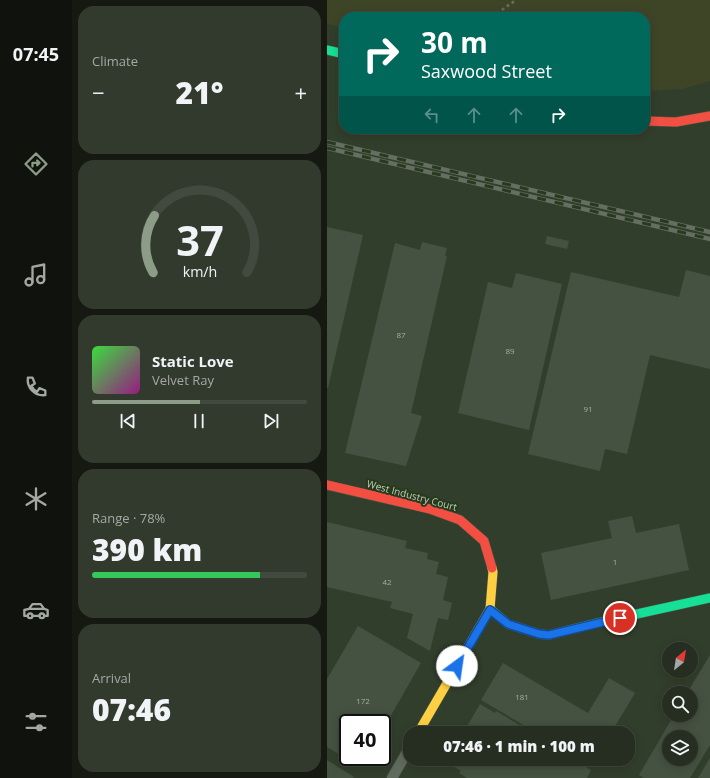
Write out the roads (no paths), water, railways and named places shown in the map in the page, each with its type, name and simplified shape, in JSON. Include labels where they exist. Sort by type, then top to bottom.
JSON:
[{"type":"street","points":[[327,50],[339,53]]},
{"type":"street","points":[[650,121],[676,122],[710,116]]},
{"type":"street","name":"West Industry Court","points":[[327,484],[430,509],[460,520],[484,541],[493,572],[490,610]]},
{"type":"street","points":[[422,726],[490,610],[508,624],[539,634],[549,635],[710,598]]},
{"type":"street","points":[[392,778],[403,759]]},
{"type":"railway","points":[[327,142],[710,232]]},
{"type":"railway","points":[[327,148],[710,239]]}]
